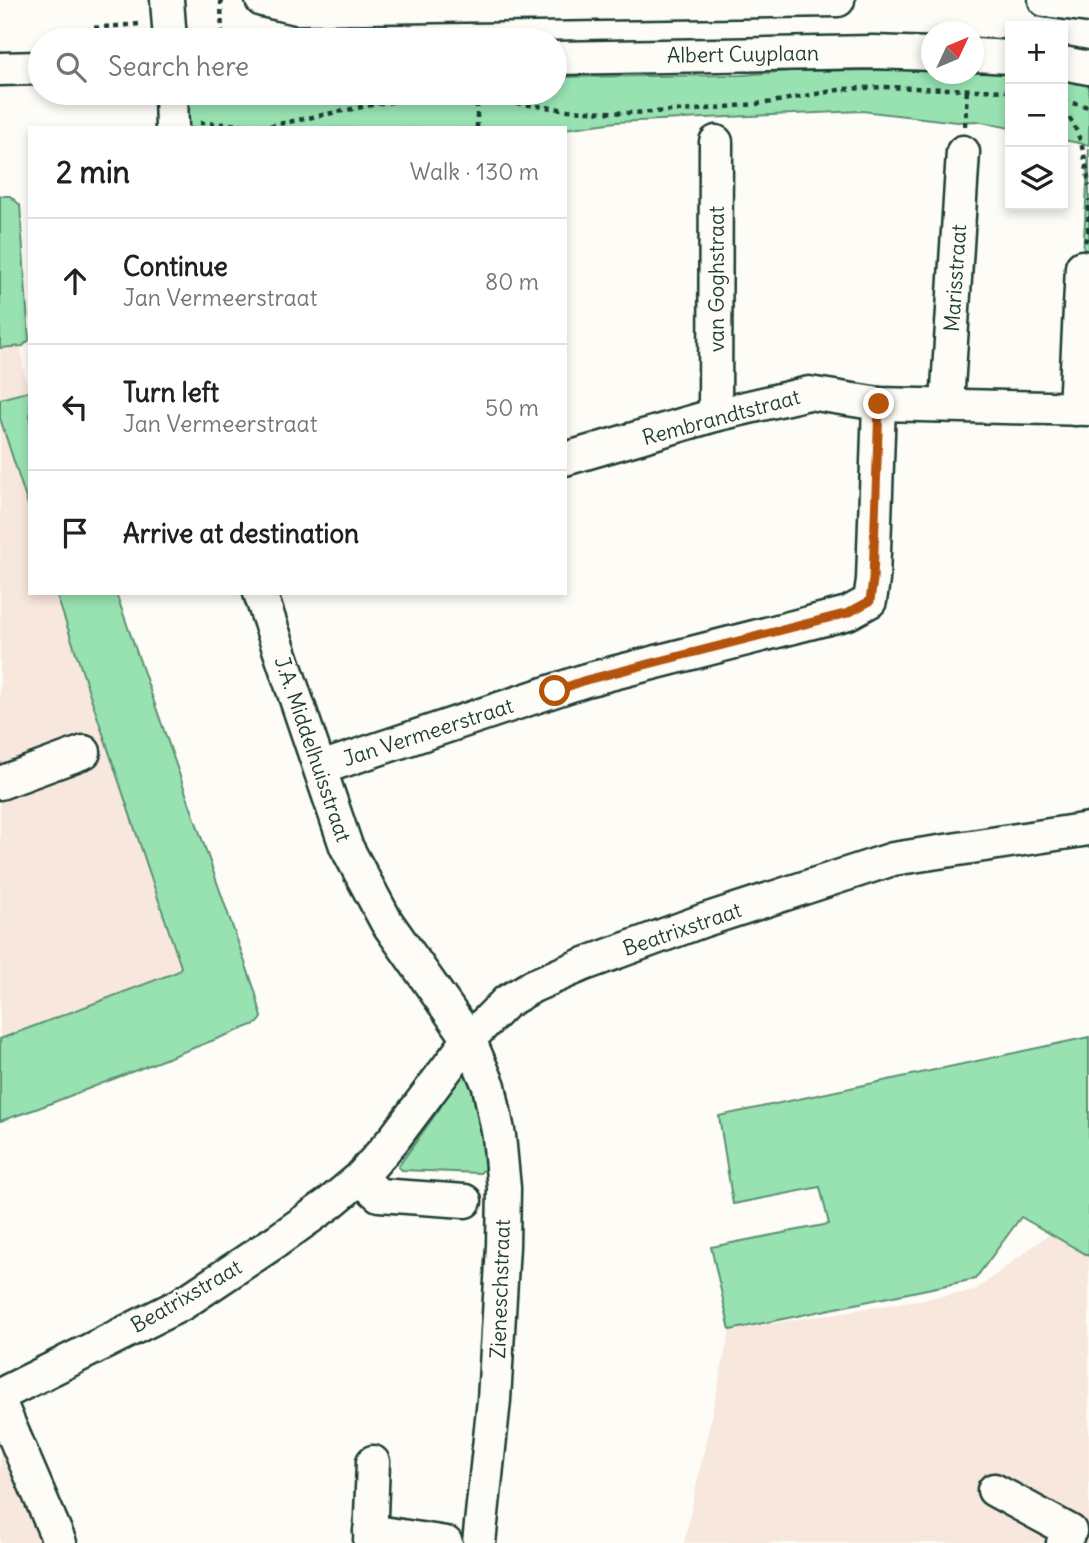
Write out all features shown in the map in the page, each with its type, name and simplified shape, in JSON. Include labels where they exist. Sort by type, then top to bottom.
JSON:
[{"type":"street","points":[[262,0],[296,8],[838,0]]},
{"type":"street","points":[[1045,0],[1084,4]]},
{"type":"street","name":"Albert Cuyplaan","points":[[567,58],[873,52],[921,54]]},
{"type":"street","points":[[984,56],[1005,57]]},
{"type":"street","points":[[0,69],[28,58]]},
{"type":"street","points":[[1068,64],[1089,68]]},
{"type":"street","name":"van Goghstraat","points":[[715,415],[716,142]]},
{"type":"street","name":"Marisstraat","points":[[947,404],[963,152]]},
{"type":"street","points":[[1082,267],[1082,409]]},
{"type":"street","name":"Rembrandtstraat","points":[[567,458],[715,415],[809,393],[879,404],[1082,409]]},
{"type":"street","name":"Jan Vermeerstraat","points":[[321,768],[586,680],[848,613],[870,601],[879,404]]},
{"type":"street","name":"J.A. Middelhuisstraat","points":[[261,595],[346,846],[386,921],[469,1039]]},
{"type":"street","points":[[0,783],[84,751]]},
{"type":"street","name":"Beatrixstraat","points":[[0,1395],[182,1304],[278,1240],[360,1178],[393,1140],[469,1039],[506,1002],[533,986],[702,920],[893,859],[1089,829]]},
{"type":"street","name":"Zieneschstraat","points":[[469,1039],[489,1086],[499,1136],[504,1188],[499,1330],[479,1543]]},
{"type":"street","points":[[360,1178],[379,1195],[465,1201]]},
{"type":"street","points":[[0,1403],[60,1543]]},
{"type":"street","points":[[373,1462],[370,1537],[446,1543]]},
{"type":"street","points":[[994,1490],[1070,1531],[1063,1543]]},
{"type":"path","points":[[221,0],[222,28]]},
{"type":"path","points":[[92,28],[169,21]]},
{"type":"path","points":[[530,105],[628,113],[742,106],[844,89],[884,87],[1005,91]]},
{"type":"path","points":[[963,152],[968,89]]},
{"type":"path","points":[[1068,103],[1089,107]]},
{"type":"path","points":[[274,126],[371,105]]},
{"type":"path","points":[[477,105],[477,126]]},
{"type":"path","points":[[171,114],[261,126]]},
{"type":"path","points":[[1068,116],[1082,146],[1089,186]]},
{"type":"path","points":[[1088,230],[1089,200]]},
{"type":"shaded area","points":[[0,204],[7,204],[23,368],[28,388],[28,595],[81,595],[232,1008],[0,1110]]},
{"type":"shaded area","points":[[1089,1204],[1089,1543],[684,1543],[730,1330],[974,1291]]},
{"type":"shaded area","points":[[0,1370],[72,1543],[0,1543]]},
{"type":"green space","points":[[921,70],[921,84],[984,84],[984,71],[1005,72],[1005,127],[977,121],[957,122],[862,111],[616,122],[567,129],[567,126],[185,126],[185,105],[567,105],[567,77],[742,75],[790,71]]},
{"type":"green space","points":[[1068,80],[1089,85],[1089,145],[1068,141]]},
{"type":"green space","points":[[1089,149],[1089,257],[1083,256]]},
{"type":"green space","points":[[0,196],[10,196],[20,205],[28,341],[23,346],[0,348]]},
{"type":"green space","points":[[28,392],[28,505],[0,418],[0,399]]},
{"type":"green space","points":[[57,595],[117,595],[255,991],[262,1018],[258,1023],[0,1121],[0,1039],[177,972],[181,967]]},
{"type":"green space","points":[[1089,1037],[1089,1256],[1021,1217],[975,1279],[730,1330],[711,1247],[829,1224],[820,1187],[733,1204],[719,1116]]},
{"type":"green space","points":[[463,1065],[475,1092],[489,1165],[480,1173],[402,1170],[398,1167],[440,1108]]},
{"type":"route","points":[[555,691],[586,680],[848,613],[870,601],[879,404]]}]
